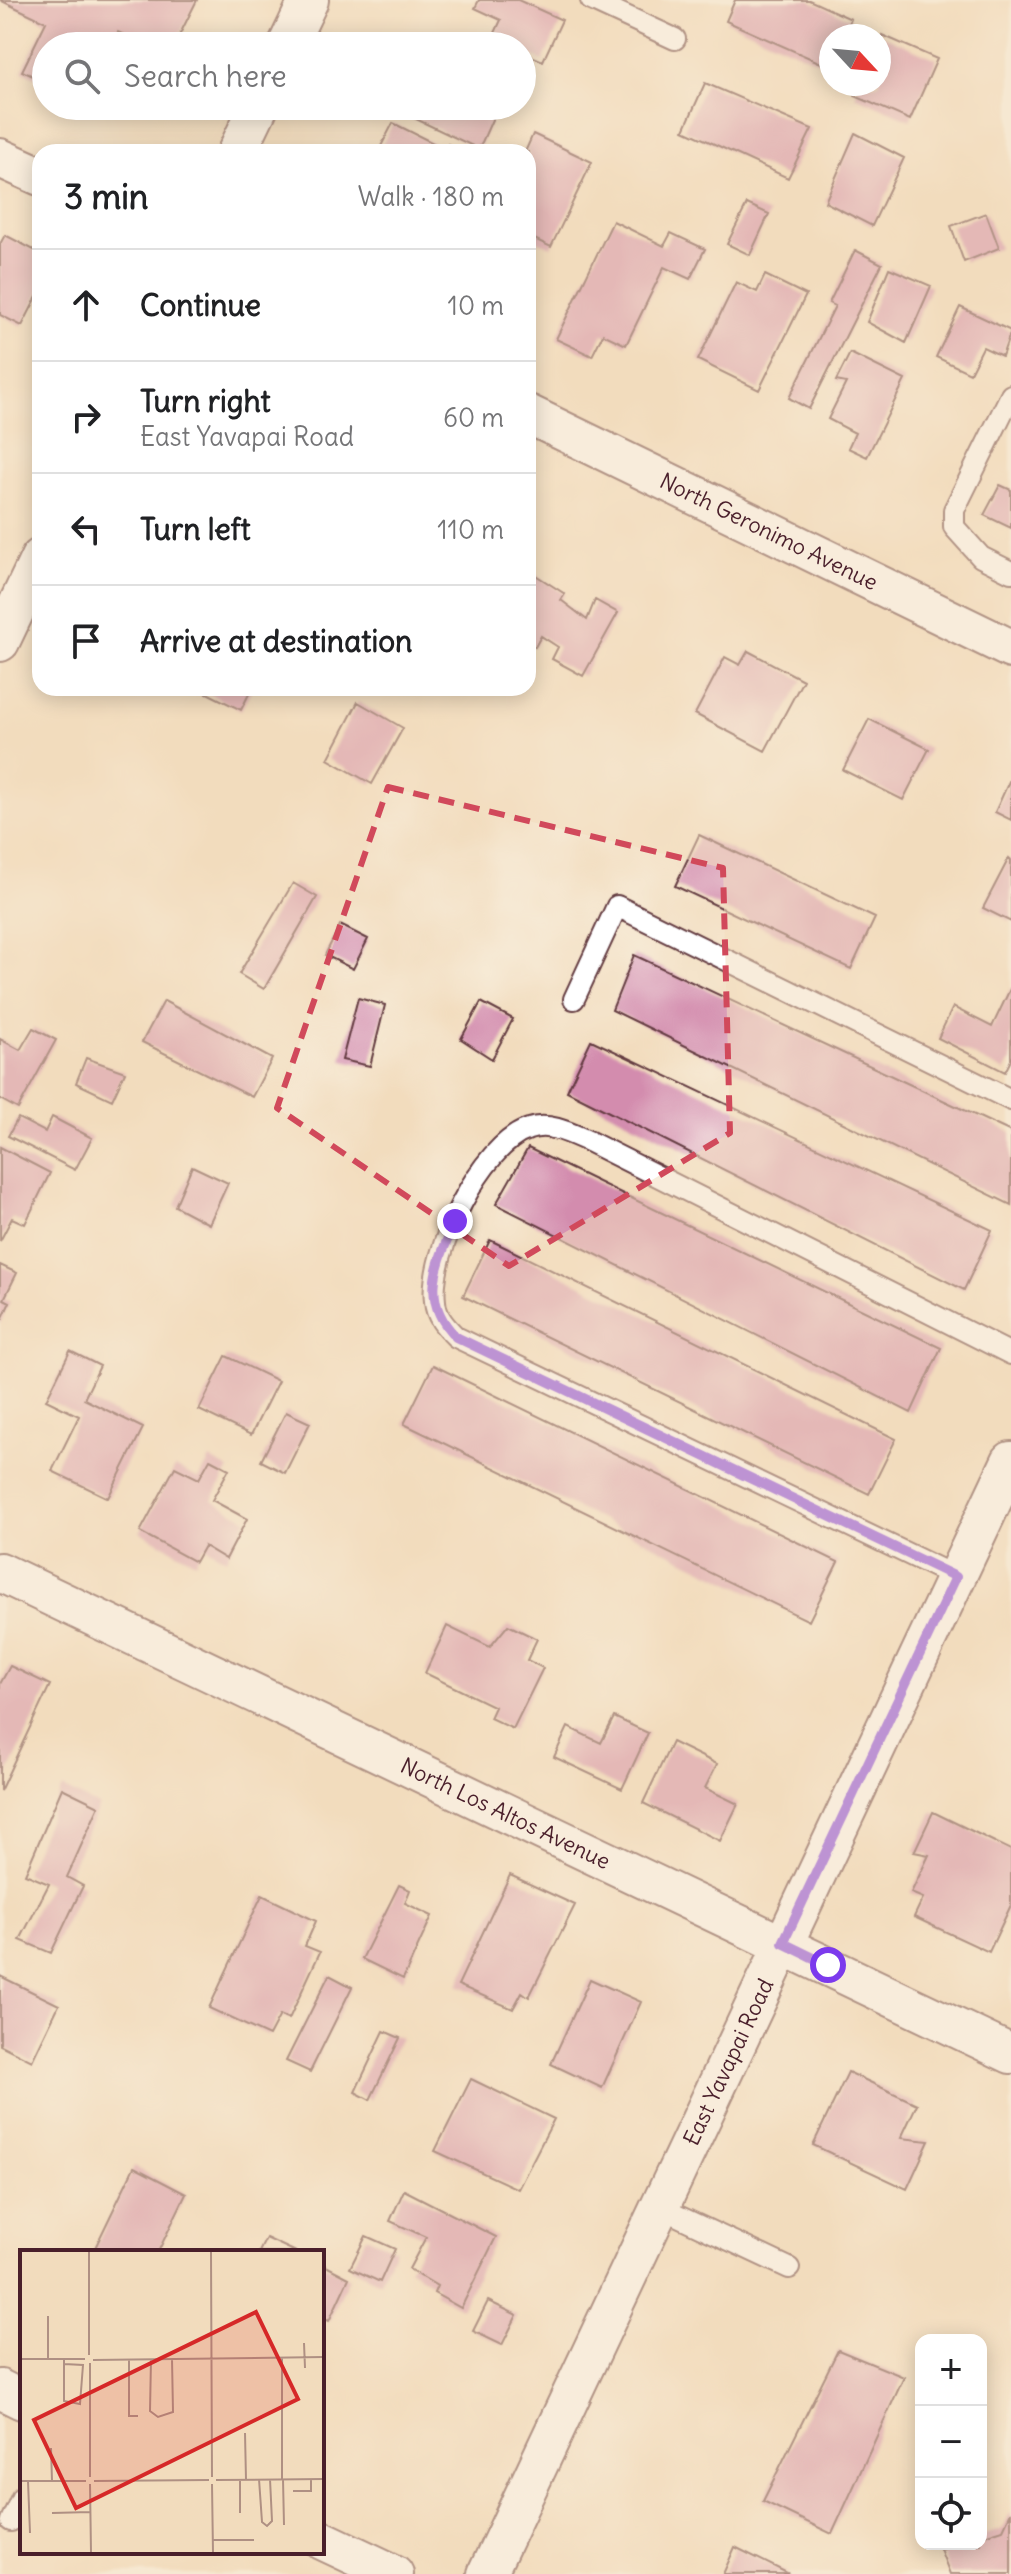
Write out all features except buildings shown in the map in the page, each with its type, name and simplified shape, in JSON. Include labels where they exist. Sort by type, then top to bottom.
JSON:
[{"type":"street","points":[[294,32],[309,0]]},
{"type":"street","points":[[241,144],[252,120]]},
{"type":"street","points":[[0,158],[32,172]]},
{"type":"street","name":"North Geronimo Avenue","points":[[536,418],[1011,649]]},
{"type":"street","points":[[0,642],[32,575]]},
{"type":"street","name":"East Yavapai Road","points":[[487,2574],[1011,1461]]},
{"type":"street","name":"North Los Altos Avenue","points":[[0,1572],[1011,2054]]},
{"type":"street","points":[[0,2389],[20,2399]]},
{"type":"street","points":[[324,2541],[394,2574]]},
{"type":"lane","points":[[591,0],[675,39]]},
{"type":"lane","points":[[1011,395],[954,510],[954,527],[981,557],[1011,572]]},
{"type":"lane","points":[[574,999],[617,906],[1011,1100]]},
{"type":"lane","points":[[956,1577],[456,1337],[441,1322],[434,1284],[455,1221],[475,1179],[494,1152],[529,1128],[547,1127],[588,1141],[1011,1354]]},
{"type":"lane","points":[[661,2208],[789,2268]]},
{"type":"lane","points":[[11,2521],[20,2501]]},
{"type":"highlighted area","points":[[388,787],[723,868],[730,1133],[509,1266],[277,1108]]},
{"type":"route","points":[[455,1221],[434,1284],[435,1303],[441,1322],[456,1337],[956,1577],[783,1943],[828,1965]]}]
